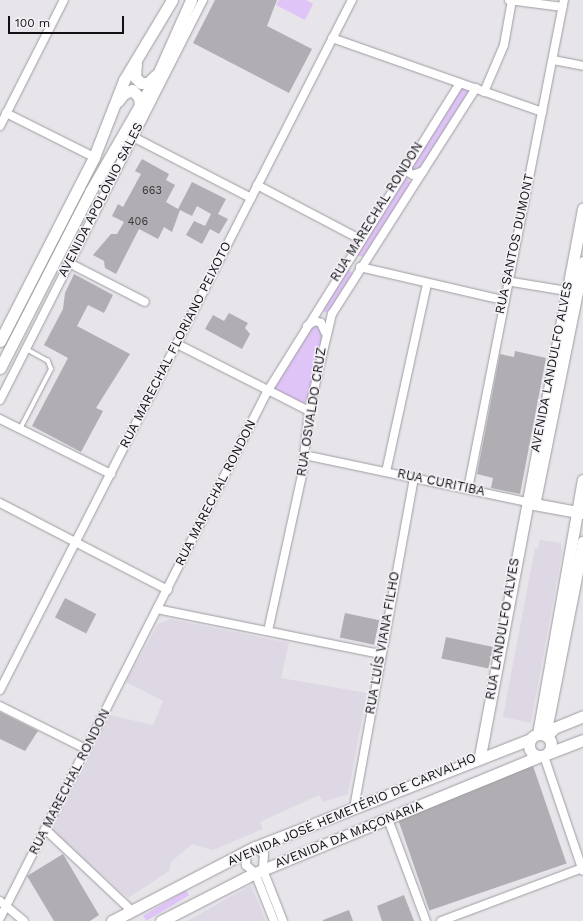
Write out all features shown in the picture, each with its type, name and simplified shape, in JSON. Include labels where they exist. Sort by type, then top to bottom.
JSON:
[{"type":"street","points":[[0,126],[64,0]]},
{"type":"street","name":"AVENIDA APOLÔNIO SALES","points":[[1,337],[94,157],[114,107],[137,60],[172,0]]},
{"type":"street","name":"AVENIDA APOLÔNIO SALES","points":[[0,400],[133,137],[176,45],[191,0]]},
{"type":"street","name":"AVENIDA APOLÔNIO SALES","points":[[0,368],[93,186],[159,72],[203,0]]},
{"type":"street","name":"RUA MARECHAL FLORIANO PEIXOTO","points":[[0,690],[77,542],[352,0]]},
{"type":"street","points":[[509,0],[563,4]]},
{"type":"street","name":"RUA OSVALDO CRUZ","points":[[268,631],[304,455],[309,411],[325,332],[332,314],[353,277],[423,170],[480,90],[504,46],[512,0]]},
{"type":"street","name":"RUA SANTOS DUMONT","points":[[468,489],[506,281],[553,60],[563,4]]},
{"type":"street","points":[[332,38],[542,112]]},
{"type":"street","points":[[137,60],[134,72],[141,83],[148,83],[159,72]]},
{"type":"street","points":[[553,60],[583,66]]},
{"type":"street","name":"RUA MARECHAL RONDON","points":[[0,918],[4,903],[46,830],[168,590],[266,392],[340,269],[355,248],[460,83]]},
{"type":"street","points":[[114,107],[123,94],[132,90],[139,97],[140,106]]},
{"type":"street","points":[[6,113],[94,157]]},
{"type":"street","points":[[133,137],[251,198]]},
{"type":"street","points":[[409,162],[408,172],[413,175],[423,170]]},
{"type":"street","points":[[397,180],[407,176],[412,180],[411,189]]},
{"type":"street","points":[[257,185],[360,239]]},
{"type":"street","name":"AVENIDA LANDULFO ALVES","points":[[530,503],[572,292],[583,209]]},
{"type":"street","points":[[355,248],[360,256],[368,255]]},
{"type":"street","points":[[70,263],[146,302]]},
{"type":"street","points":[[340,269],[350,266],[353,277]]},
{"type":"street","name":"AVENIDA LANDULFO ALVES","points":[[572,292],[583,266]]},
{"type":"street","points":[[360,267],[427,284],[503,300]]},
{"type":"street","points":[[506,281],[572,292]]},
{"type":"street","points":[[386,472],[427,284]]},
{"type":"street","points":[[318,307],[323,313],[332,314]]},
{"type":"street","points":[[307,326],[315,321],[321,323],[325,332]]},
{"type":"street","points":[[177,344],[266,392],[309,411]]},
{"type":"street","points":[[0,419],[111,474]]},
{"type":"street","name":"RUA CURITIBA","points":[[304,455],[530,503],[580,512]]},
{"type":"street","name":"RUA LUÍS VIANA FILHO","points":[[354,808],[414,478]]},
{"type":"street","points":[[544,755],[530,750],[540,736],[564,615],[580,512],[583,480]]},
{"type":"street","points":[[0,503],[168,590]]},
{"type":"street","name":"RUA LANDULFO ALVES","points":[[480,756],[530,503]]},
{"type":"street","points":[[564,615],[583,542]]},
{"type":"street","points":[[157,609],[381,654]]},
{"type":"street","points":[[0,706],[86,749]]},
{"type":"street","name":"AVENIDA JOSÉ HEMETÉRIO DE CARVALHO","points":[[112,921],[251,849],[480,756],[540,736],[554,728],[583,716]]},
{"type":"street","points":[[540,736],[552,746],[544,755]]},
{"type":"street","name":"AVENIDA DA MAÇONARIA","points":[[161,921],[259,872],[583,740]]},
{"type":"street","points":[[441,921],[583,869],[544,755]]},
{"type":"street","points":[[388,819],[426,921]]},
{"type":"street","points":[[46,830],[131,910]]},
{"type":"street","points":[[274,921],[259,872],[264,854],[251,849],[246,866],[259,872],[283,921]]},
{"type":"street","points":[[4,903],[24,921]]},
{"type":"lane","points":[[20,429],[51,369],[48,361],[26,349]]},
{"type":"shaded area","points":[[279,0],[306,0],[313,4],[305,20],[276,5]]},
{"type":"shaded area","points":[[460,84],[475,89],[418,174],[408,168]]},
{"type":"shaded area","points":[[405,176],[412,185],[364,257],[356,255]]},
{"type":"shaded area","points":[[347,268],[353,274],[330,312],[325,312],[323,310]]},
{"type":"shaded area","points":[[314,325],[324,331],[309,398],[303,404],[274,392],[272,386]]},
{"type":"shaded area","points":[[540,540],[561,543],[562,553],[531,723],[503,717],[535,548],[538,549]]},
{"type":"shaded area","points":[[170,619],[289,643],[281,678],[367,693],[348,794],[323,802],[319,795],[260,822],[263,829],[213,850],[192,844],[171,862],[169,871],[128,898],[51,830],[110,715],[153,725],[163,701],[126,682],[158,624]]},
{"type":"shaded area","points":[[251,885],[266,921],[187,921]]},
{"type":"shaded area","points":[[186,890],[189,895],[146,921],[143,916]]},
{"type":"building","points":[[215,0],[277,0],[267,26],[312,49],[289,93],[193,43]]},
{"type":"building","points":[[142,159],[169,174],[166,180],[175,185],[166,202],[178,209],[192,182],[226,199],[218,214],[228,219],[219,234],[210,229],[202,244],[186,235],[194,221],[205,226],[211,214],[197,206],[192,216],[180,210],[172,232],[164,227],[158,239],[139,229],[116,274],[105,268],[104,261],[93,255],[111,234],[117,234],[124,222],[112,216],[118,204],[123,207],[141,174],[135,171]]},
{"type":"building","points":[[74,274],[113,295],[104,313],[88,305],[77,326],[130,354],[96,408],[103,411],[81,452],[32,426],[68,358],[44,345],[63,309],[65,293]]},
{"type":"building","points":[[229,313],[248,323],[245,328],[250,334],[242,349],[205,329],[213,315],[224,321]]},
{"type":"building","points":[[515,351],[546,358],[520,494],[491,488],[493,478],[477,474],[500,354],[514,357]]},
{"type":"building","points":[[65,598],[96,614],[86,633],[55,618]]},
{"type":"building","points":[[345,613],[379,620],[374,645],[340,637]]},
{"type":"building","points":[[446,637],[493,647],[488,668],[441,659]]},
{"type":"building","points":[[0,712],[38,731],[25,751],[0,739]]},
{"type":"building","points":[[533,766],[567,863],[429,911],[396,813]]},
{"type":"building","points":[[63,854],[99,915],[90,921],[54,921],[27,876]]},
{"type":"building","points":[[404,895],[414,921],[382,921],[377,906]]},
{"type":"building","points":[[349,910],[353,921],[323,921],[323,920]]}]
